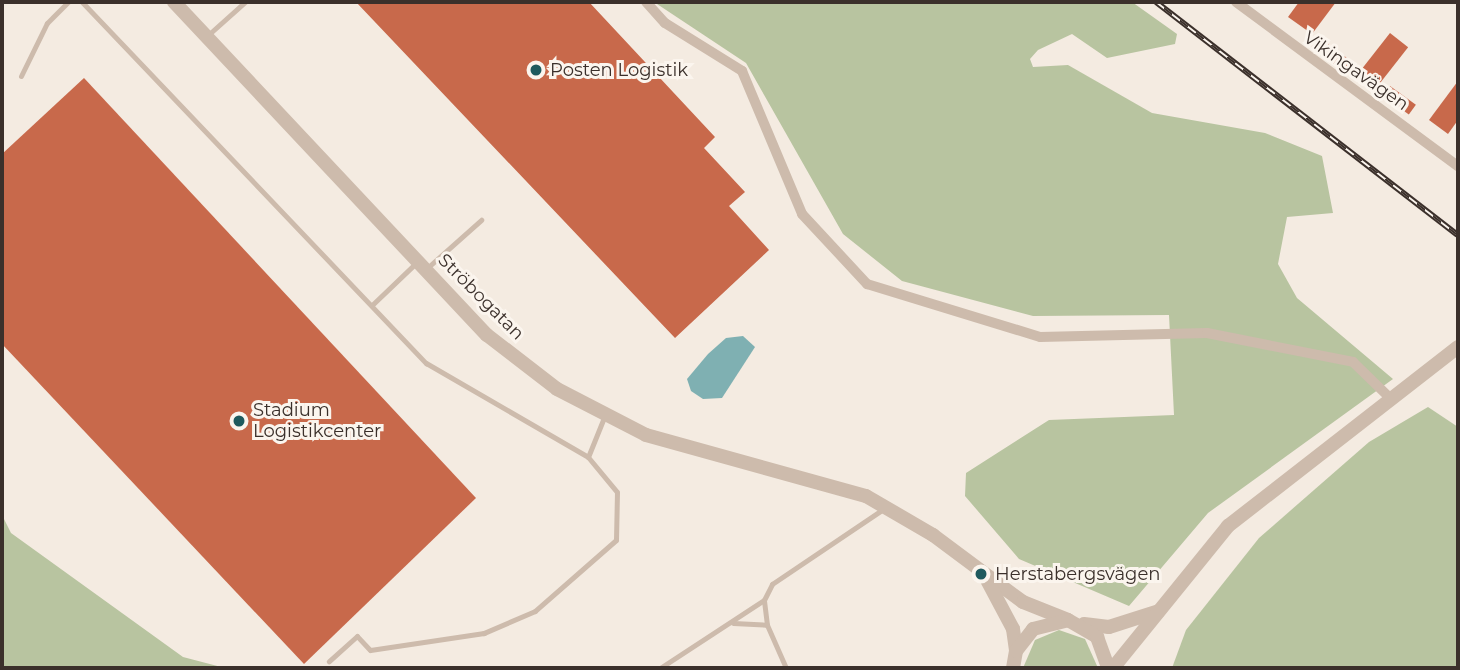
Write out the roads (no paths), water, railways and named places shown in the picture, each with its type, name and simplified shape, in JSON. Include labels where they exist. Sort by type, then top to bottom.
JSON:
[{"type":"street","name":"Ströbogatan","points":[[174,2],[487,335],[556,389],[605,415],[695,450],[814,477],[885,507],[986,579],[1074,622]]},
{"type":"street","points":[[646,2],[665,23],[742,71],[802,214],[849,270],[874,288],[1040,337],[1207,333],[1353,362],[1391,398]]},
{"type":"street","name":"Vikingavägen","points":[[1236,2],[1458,166]]},
{"type":"street","points":[[1110,668],[1228,526],[1458,347]]},
{"type":"street","name":"Ströbogatan","points":[[986,579],[1013,629],[1012,661]]},
{"type":"street","points":[[1012,661],[1033,629],[1074,622],[1110,627],[1160,610]]},
{"type":"street","points":[[1074,622],[1103,645],[1110,668]]},
{"type":"lane","points":[[22,76],[47,23],[68,2]]},
{"type":"lane","points":[[82,2],[426,363],[588,457],[617,492],[616,540],[536,611],[484,633],[370,650],[357,636],[329,661]]},
{"type":"lane","points":[[207,37],[244,2]]},
{"type":"lane","points":[[372,305],[481,220]]},
{"type":"lane","points":[[588,457],[605,415]]},
{"type":"lane","points":[[660,668],[764,600],[788,571],[885,507]]},
{"type":"lane","points":[[764,600],[767,625],[786,668]]},
{"type":"lane","points":[[726,625],[767,625]]},
{"type":"lane","points":[[674,657],[676,668]]},
{"type":"water","points":[[743,336],[755,347],[722,398],[703,399],[691,391],[687,379],[708,354],[726,338]]},
{"type":"railway","points":[[1156,2],[1458,235]]},
{"type":"place","name":"Posten Logistik","points":[[536,70]]},
{"type":"place","name":"Stadium Logistikcenter","points":[[239,421]]},
{"type":"place","name":"Herstabergsvägen","points":[[981,574]]}]
